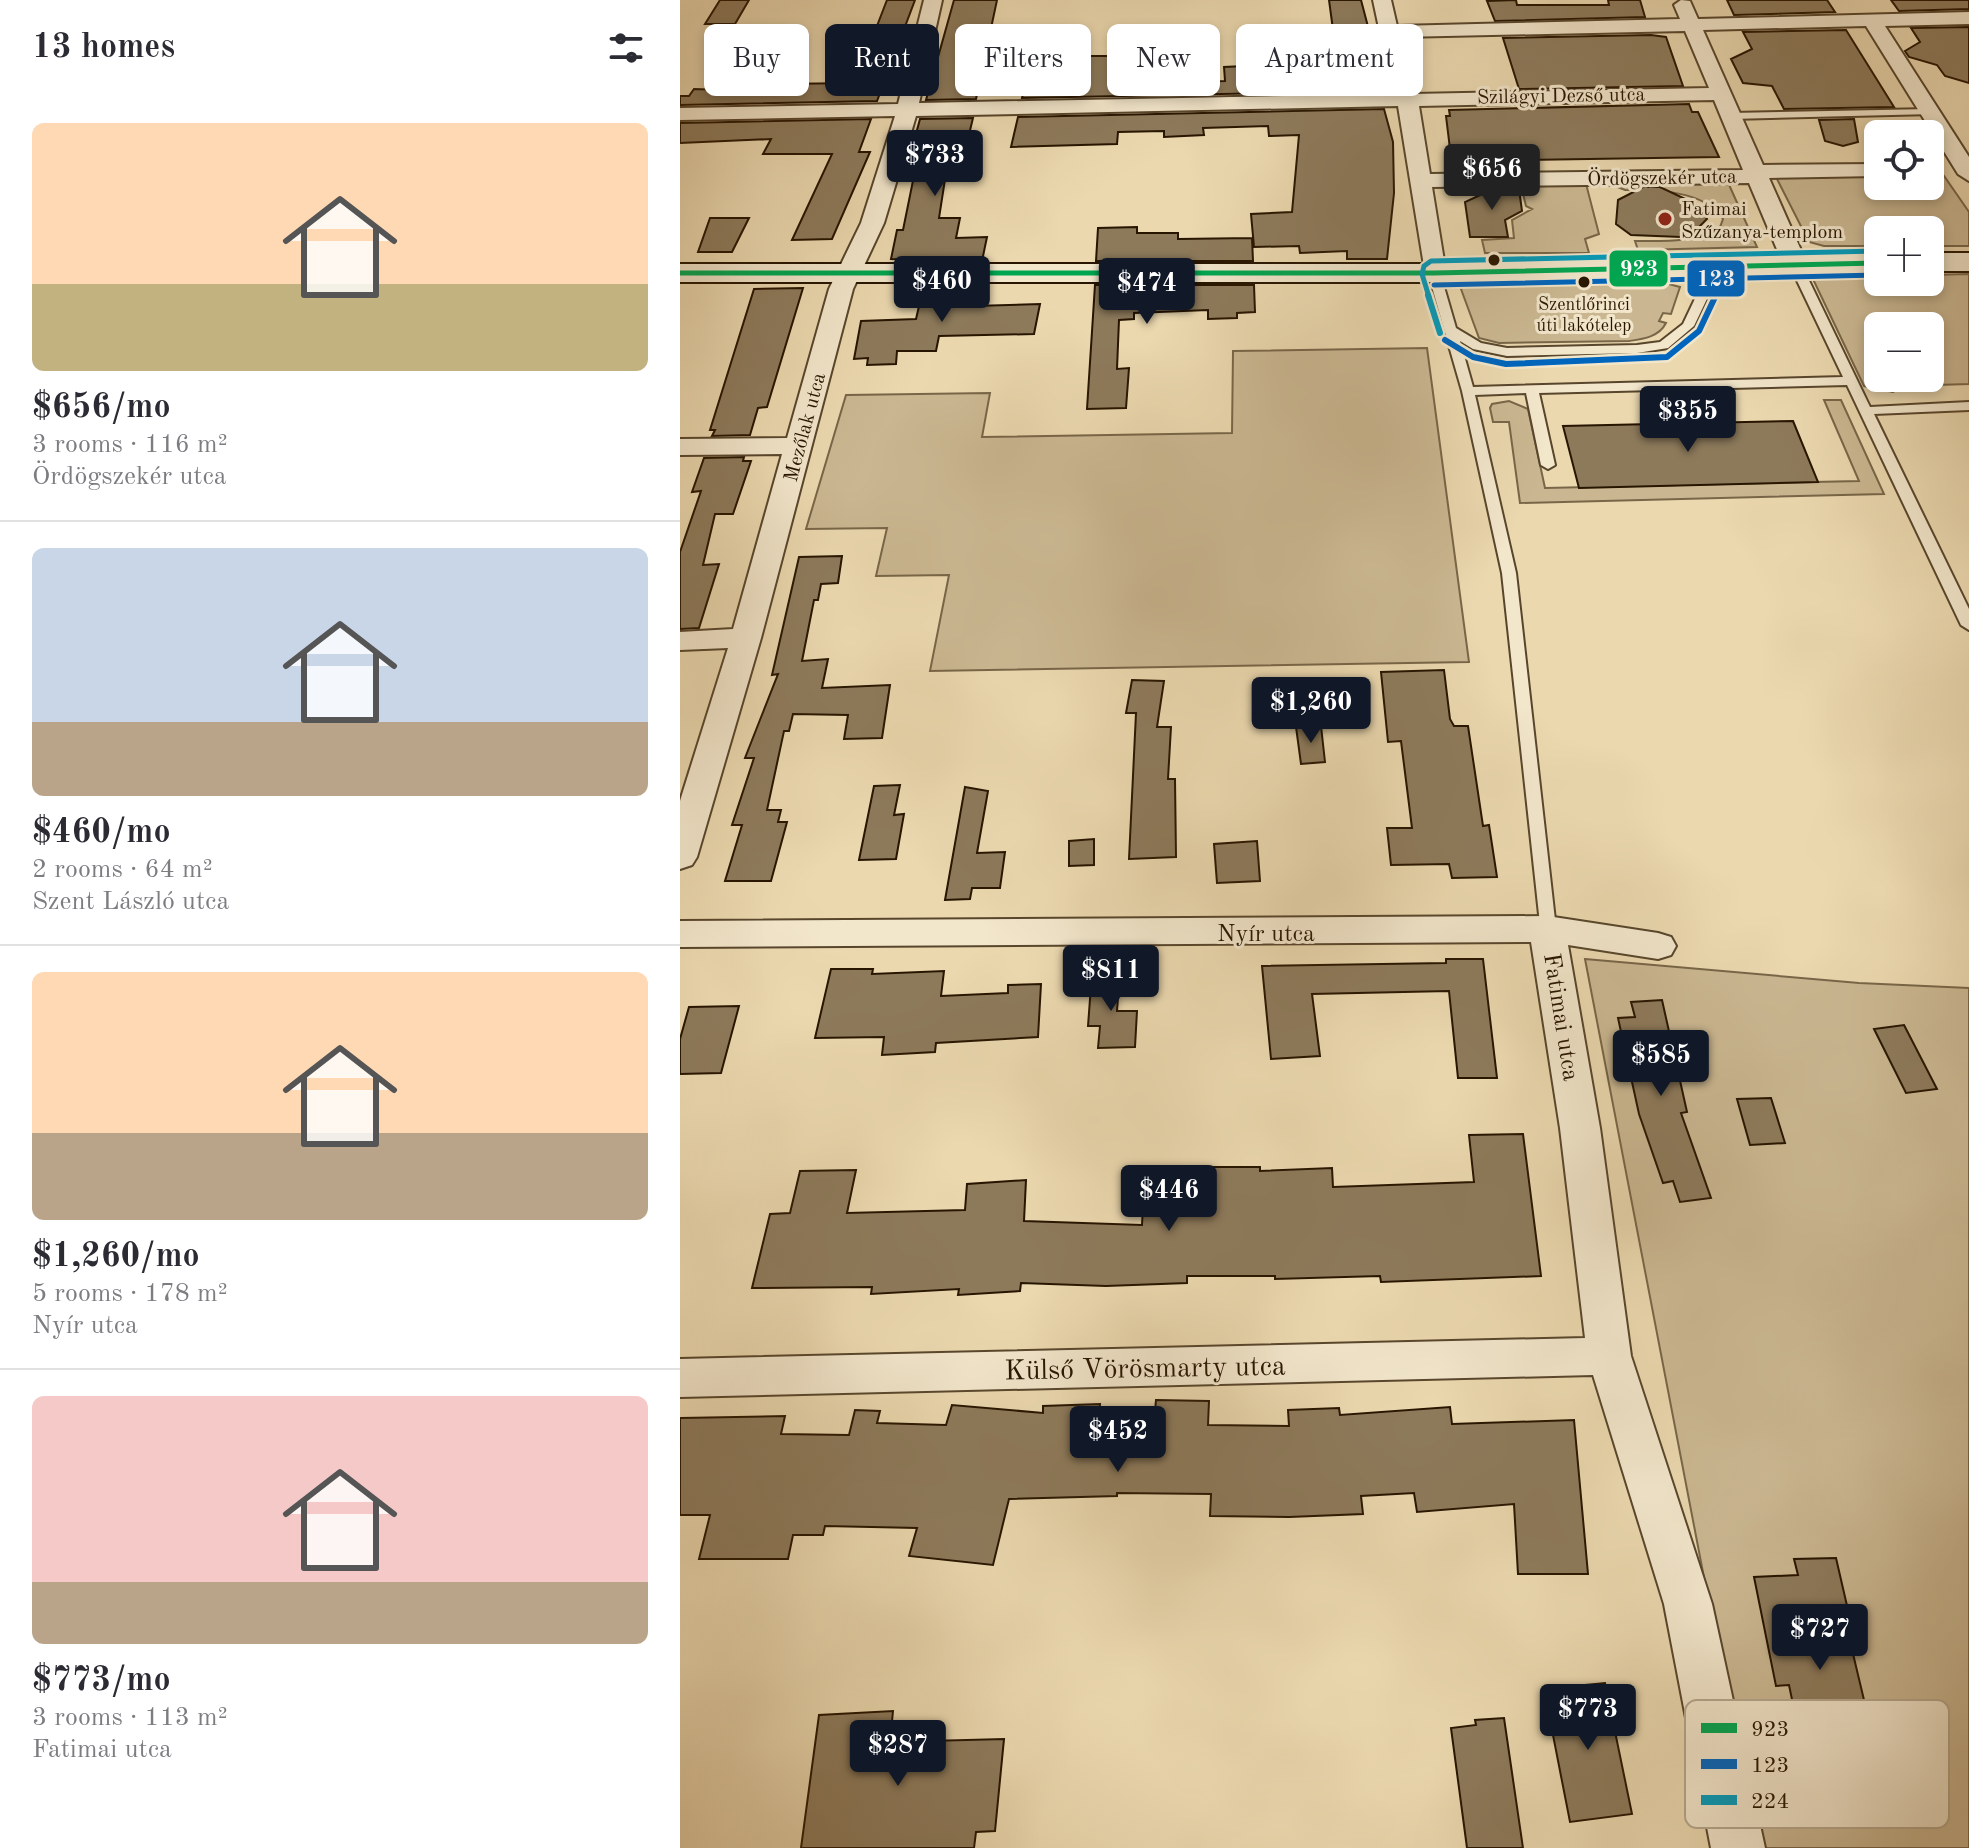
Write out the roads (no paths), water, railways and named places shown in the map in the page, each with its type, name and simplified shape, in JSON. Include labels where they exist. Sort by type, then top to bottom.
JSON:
[{"type":"street","name":"Mezőlak utca","points":[[680,857],[746,638],[841,289],[860,258],[907,109],[933,0]]},
{"type":"street","points":[[1382,0],[1387,24]]},
{"type":"street","points":[[1680,0],[1796,266]]},
{"type":"street","points":[[1423,31],[1969,18]]},
{"type":"street","points":[[1872,20],[1967,171]]},
{"type":"street","name":"Szilágyi Dezső utca","points":[[680,114],[1721,94]]},
{"type":"street","points":[[1405,96],[1422,181],[1434,273]]},
{"type":"street","points":[[1944,169],[1967,171]]},
{"type":"street","name":"Ördögszekér utca","points":[[1422,181],[1864,170]]},
{"type":"street","points":[[1944,262],[1969,262]]},
{"type":"street","points":[[680,273],[1434,273],[1864,264]]},
{"type":"street","points":[[680,447],[800,446]]},
{"type":"street","points":[[680,641],[746,638]]},
{"type":"street","name":"Nyír utca","points":[[680,934],[970,935],[1547,929],[1658,946]]},
{"type":"street","name":"Fatimai utca","points":[[1547,929],[1580,1128],[1609,1356],[1688,1604],[1708,1700]]},
{"type":"street","name":"Külső Vörösmarty utca","points":[[680,1378],[1609,1356]]},
{"type":"street","name":"Fatimai utca","points":[[1734,1828],[1738,1848]]},
{"type":"lane","points":[[1731,116],[1930,112]]},
{"type":"lane","points":[[1796,266],[1969,625]]},
{"type":"lane","points":[[1451,330],[1477,346],[1507,352],[1651,348],[1673,340],[1688,326],[1708,284],[1704,267]]},
{"type":"lane","name":"Fatimai utca","points":[[1434,273],[1468,391],[1509,573],[1547,929]]},
{"type":"lane","points":[[1468,391],[1849,381]]},
{"type":"lane","points":[[1532,390],[1548,465]]},
{"type":"lane","points":[[1864,411],[1969,406]]},
{"type":"place","name":"Fatimai Szűzanya-templom","points":[[1665,219]]},
{"type":"place","name":"Szentlőrinci úti lakótelep","points":[[1584,282]]}]
